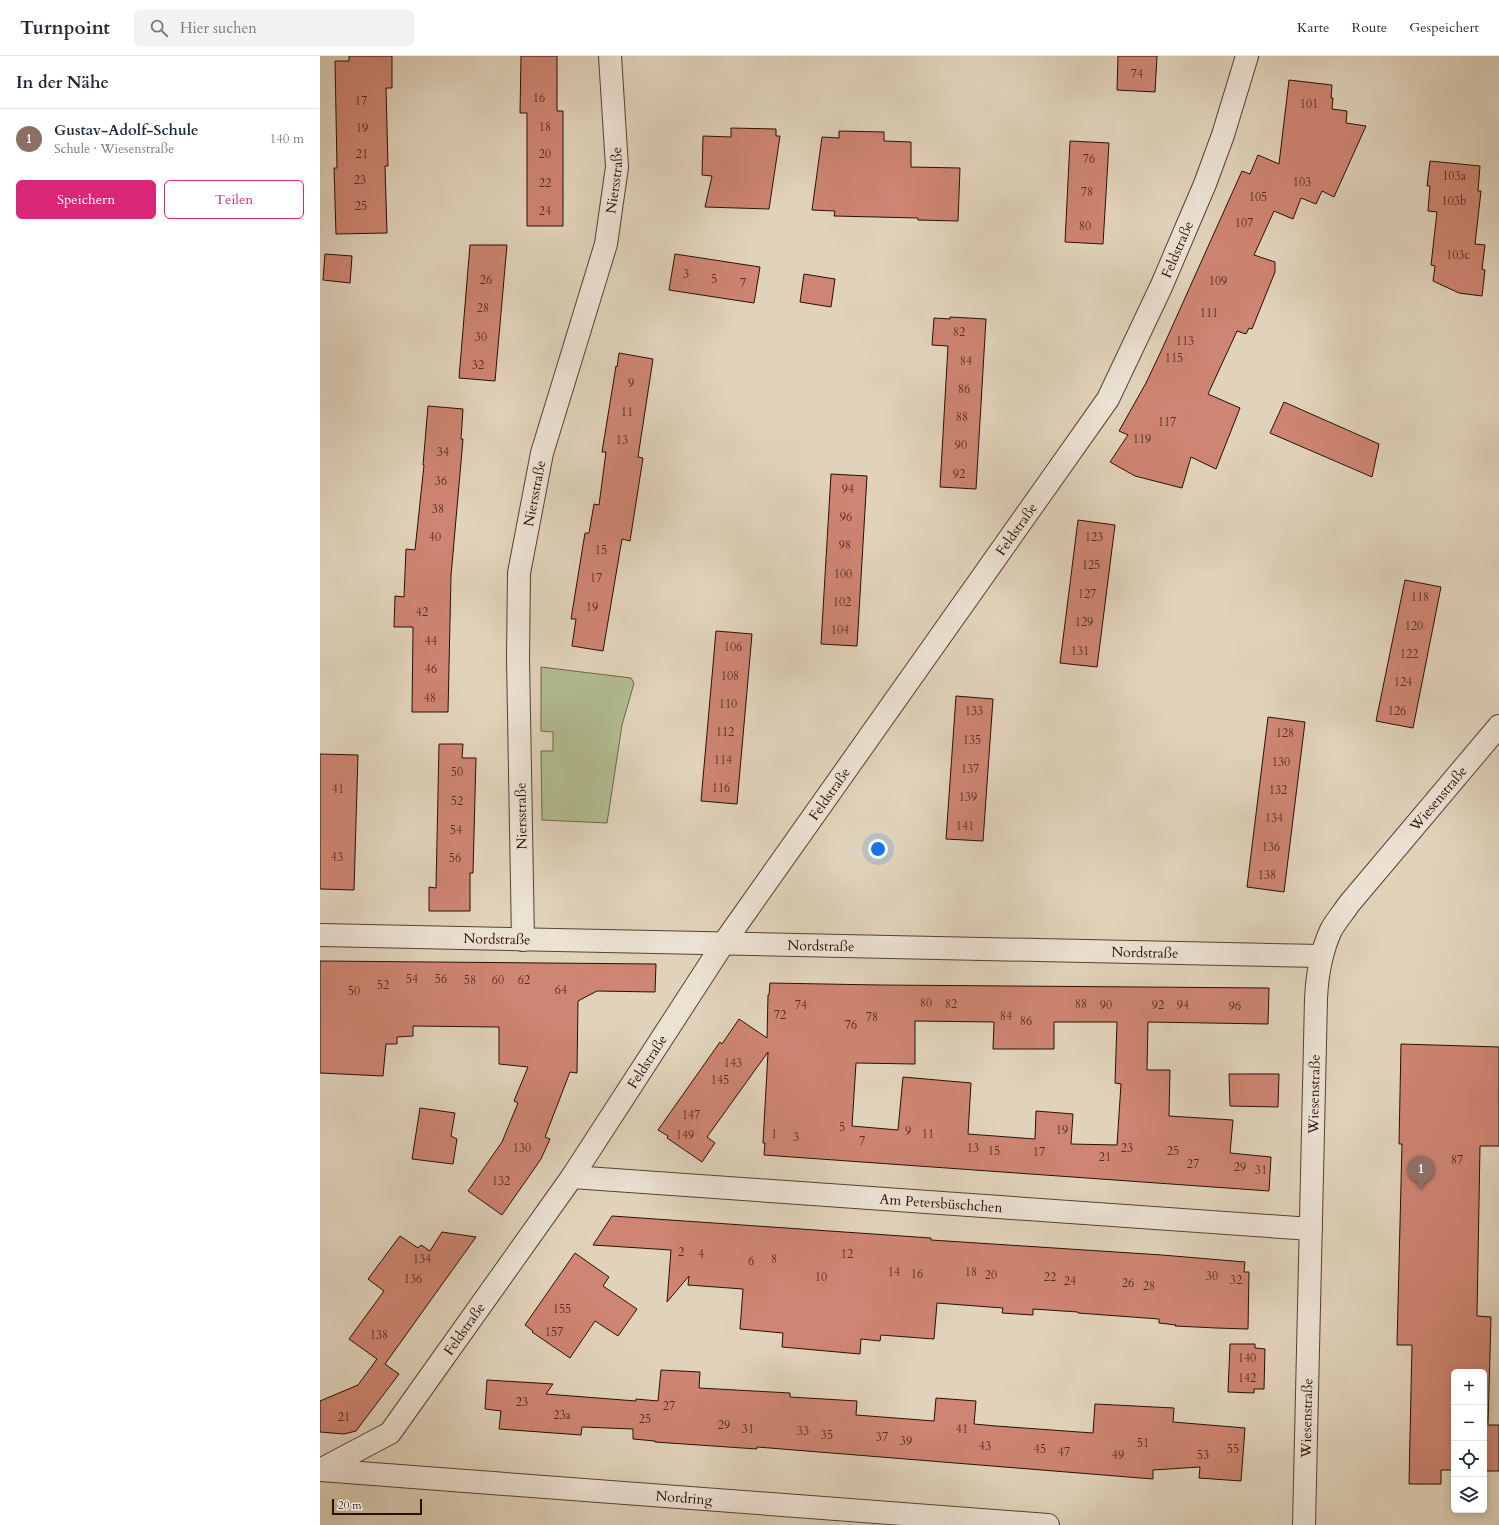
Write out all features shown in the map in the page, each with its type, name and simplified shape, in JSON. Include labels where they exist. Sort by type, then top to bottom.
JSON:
[{"type":"street","name":"Niersstraße","points":[[523,940],[518,658],[519,573],[542,453],[606,244],[617,167],[610,56]]},
{"type":"street","name":"Feldstraße","points":[[320,1470],[390,1432],[572,1177],[723,944],[1108,399],[1164,280],[1205,184],[1223,134],[1247,56]]},
{"type":"street","name":"Wiesenstraße","points":[[1304,1525],[1316,999],[1317,975],[1321,956],[1332,929],[1348,904],[1499,726]]},
{"type":"street","name":"Nordstraße","points":[[320,935],[1321,956]]},
{"type":"street","name":"Am Petersbüschchen","points":[[572,1177],[1311,1229]]},
{"type":"street","name":"Nordring","points":[[320,1470],[966,1522],[1048,1525]]},
{"type":"green space","points":[[541,667],[631,678],[634,683],[622,725],[607,823],[542,820],[541,751],[553,751],[553,732],[541,731]]},
{"type":"building","points":[[349,56],[392,56],[392,88],[386,88],[388,166],[385,166],[387,233],[336,234],[334,168],[337,168],[335,61],[349,61]]},
{"type":"building","points":[[521,56],[557,56],[557,111],[563,111],[563,226],[527,226],[527,113],[520,113]]},
{"type":"building","points":[[1118,56],[1157,56],[1155,92],[1117,90]]},
{"type":"building","points":[[1289,80],[1332,85],[1332,109],[1347,111],[1346,123],[1366,126],[1334,197],[1322,191],[1316,204],[1301,198],[1293,219],[1274,211],[1254,255],[1275,262],[1275,272],[1252,329],[1249,328],[1246,334],[1237,331],[1208,394],[1240,408],[1216,469],[1191,457],[1182,488],[1135,476],[1110,462],[1128,435],[1119,431],[1146,383],[1242,171],[1250,174],[1258,155],[1279,164]]},
{"type":"building","points":[[731,128],[776,129],[776,136],[780,136],[769,209],[705,207],[712,176],[702,175],[703,136],[731,137]]},
{"type":"building","points":[[839,131],[884,132],[884,141],[911,142],[911,167],[960,168],[958,221],[918,220],[918,218],[834,216],[835,211],[812,210],[822,137],[839,138]]},
{"type":"building","points":[[1070,141],[1109,143],[1103,244],[1065,242]]},
{"type":"building","points":[[1430,161],[1480,166],[1478,191],[1481,191],[1475,244],[1485,245],[1482,269],[1485,270],[1482,296],[1459,293],[1433,281],[1435,266],[1431,265],[1437,212],[1428,211],[1430,186],[1427,186]]},
{"type":"building","points":[[470,245],[507,245],[495,381],[459,378]]},
{"type":"building","points":[[325,254],[352,256],[350,283],[323,280]]},
{"type":"building","points":[[675,254],[760,267],[754,303],[669,290]]},
{"type":"building","points":[[804,274],[835,279],[831,307],[800,302]]},
{"type":"building","points":[[950,317],[986,319],[976,489],[940,487],[948,346],[932,345],[934,318],[950,319]]},
{"type":"building","points":[[619,353],[653,359],[638,457],[643,458],[630,541],[622,539],[603,651],[572,646],[576,619],[571,619],[585,533],[589,533],[594,504],[599,505],[606,452],[602,452]]},
{"type":"building","points":[[1284,402],[1379,444],[1372,477],[1270,433]]},
{"type":"building","points":[[428,406],[463,409],[461,439],[463,439],[451,576],[448,712],[412,712],[413,627],[394,627],[395,596],[404,597],[406,549],[415,550],[424,465]]},
{"type":"building","points":[[831,474],[867,476],[857,646],[821,644]]},
{"type":"building","points":[[1078,520],[1115,525],[1097,667],[1060,663]]},
{"type":"building","points":[[1405,580],[1441,587],[1413,728],[1376,721]]},
{"type":"building","points":[[716,631],[752,634],[737,804],[701,801]]},
{"type":"building","points":[[956,696],[993,699],[983,841],[946,839]]},
{"type":"building","points":[[1268,717],[1305,722],[1284,892],[1247,887]]},
{"type":"building","points":[[439,744],[463,744],[462,758],[476,758],[473,873],[470,873],[470,911],[429,911],[429,887],[436,888]]},
{"type":"building","points":[[320,754],[358,755],[354,890],[320,889]]},
{"type":"building","points":[[320,961],[656,964],[655,992],[597,991],[578,1001],[577,1073],[570,1072],[545,1137],[550,1139],[541,1159],[502,1215],[468,1191],[502,1142],[518,1103],[514,1101],[528,1067],[499,1064],[499,1027],[413,1026],[413,1036],[397,1037],[397,1044],[386,1044],[383,1076],[320,1073]]},
{"type":"building","points":[[770,983],[1269,988],[1268,1024],[1148,1022],[1147,1070],[1170,1070],[1169,1116],[1233,1120],[1230,1153],[1271,1157],[1269,1191],[764,1155],[765,1143],[763,1143],[768,1052],[707,1137],[715,1143],[702,1162],[658,1130],[720,1042],[722,1044],[739,1019],[767,1038]],"holes":[[[915,1021],[994,1022],[993,1049],[1054,1049],[1054,1022],[1117,1022],[1115,1083],[1121,1084],[1117,1145],[1071,1144],[1073,1114],[1036,1111],[1035,1139],[968,1134],[971,1083],[903,1077],[898,1130],[852,1126],[856,1063],[915,1064]]]},
{"type":"building","points":[[1401,1044],[1499,1047],[1499,1146],[1480,1146],[1477,1316],[1491,1317],[1488,1425],[1499,1425],[1499,1471],[1487,1471],[1487,1369],[1451,1369],[1451,1470],[1441,1470],[1441,1484],[1409,1484],[1412,1345],[1397,1345],[1402,1144],[1399,1144]]},
{"type":"building","points":[[1229,1074],[1279,1074],[1278,1107],[1230,1106]]},
{"type":"building","points":[[420,1108],[455,1113],[451,1136],[457,1139],[453,1164],[412,1159]]},
{"type":"building","points":[[612,1216],[1245,1262],[1244,1272],[1249,1272],[1248,1329],[1175,1326],[1176,1325],[1159,1323],[1159,1319],[1033,1309],[1033,1315],[1002,1313],[1003,1308],[937,1303],[934,1339],[881,1335],[880,1341],[861,1339],[860,1354],[782,1347],[783,1333],[740,1329],[743,1289],[688,1285],[689,1276],[667,1302],[671,1250],[593,1245]]},
{"type":"building","points":[[442,1232],[476,1237],[385,1364],[399,1374],[356,1431],[344,1434],[320,1432],[320,1401],[358,1385],[377,1359],[349,1339],[384,1291],[368,1279],[400,1236],[418,1248],[421,1245],[430,1251]]},
{"type":"building","points":[[575,1253],[609,1277],[603,1286],[637,1309],[618,1336],[595,1321],[570,1358],[532,1332],[533,1331],[525,1325]]},
{"type":"building","points":[[1230,1344],[1255,1344],[1255,1348],[1265,1349],[1264,1389],[1254,1389],[1254,1393],[1228,1392]]},
{"type":"building","points":[[661,1370],[700,1372],[699,1388],[790,1393],[790,1397],[857,1401],[856,1415],[934,1421],[936,1398],[976,1401],[974,1424],[996,1426],[1093,1433],[1095,1404],[1174,1408],[1173,1422],[1245,1428],[1241,1481],[1199,1478],[1200,1467],[1153,1470],[1153,1479],[757,1447],[757,1449],[655,1442],[633,1439],[633,1429],[582,1427],[581,1435],[499,1429],[501,1411],[485,1409],[487,1380],[553,1384],[546,1394],[636,1401],[636,1399],[658,1401]]},
{"type":"place","name":"Gustav-Adolf-Schule","points":[[1421,1189]]}]
